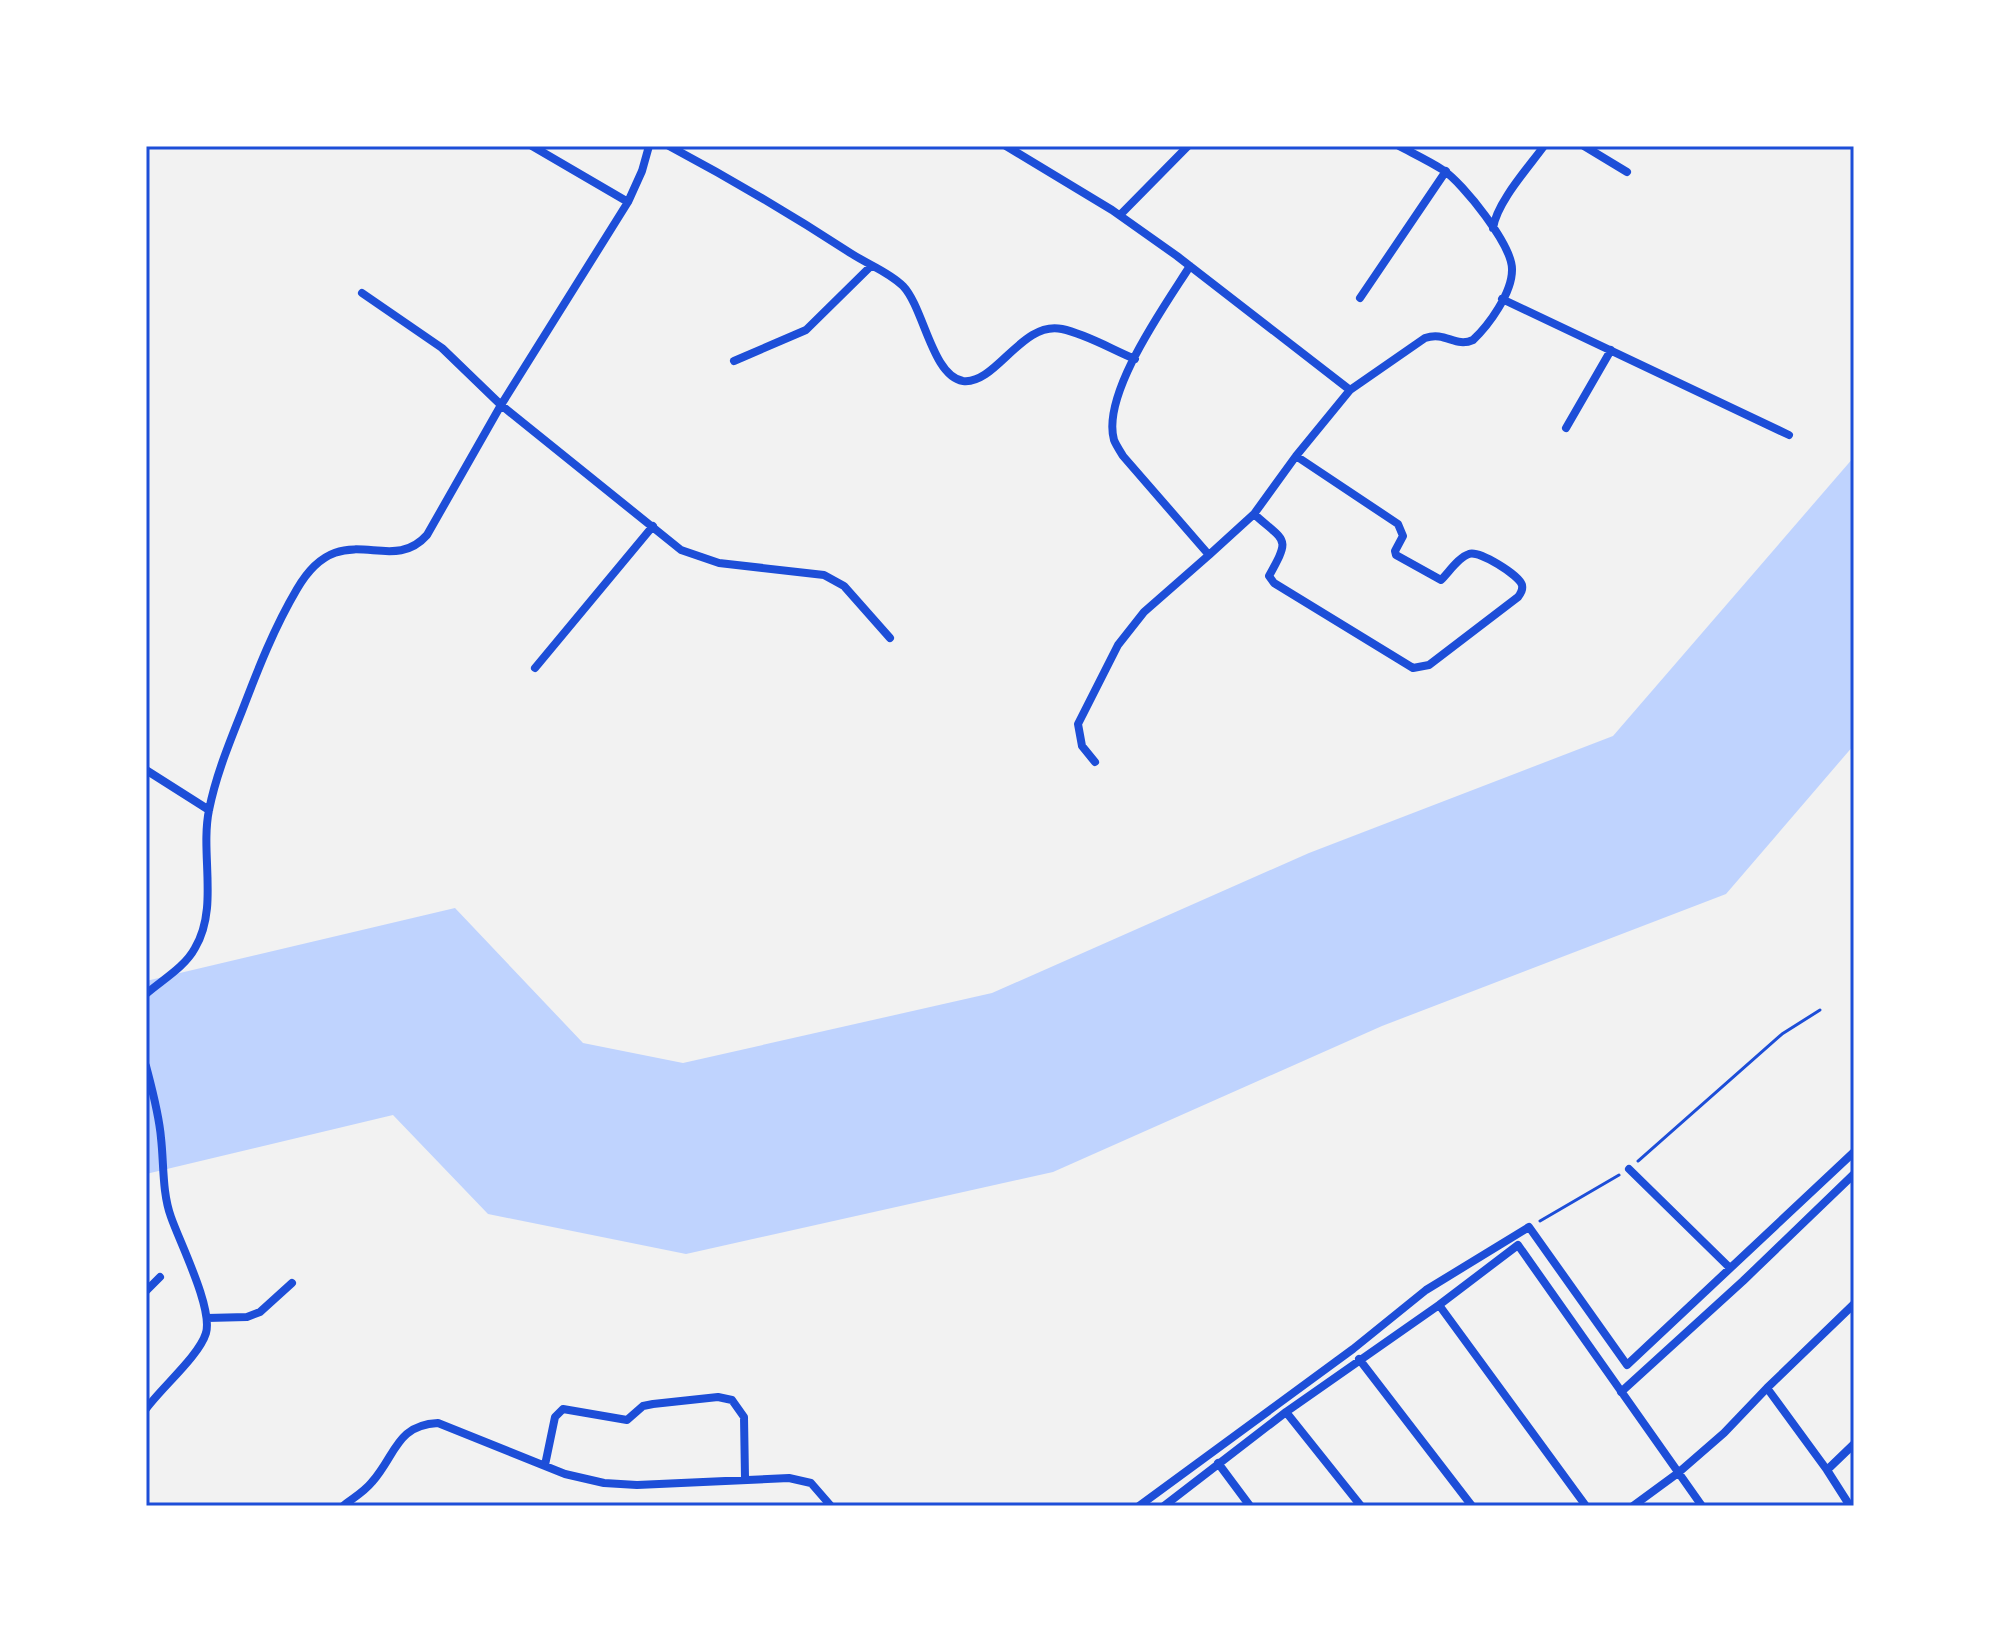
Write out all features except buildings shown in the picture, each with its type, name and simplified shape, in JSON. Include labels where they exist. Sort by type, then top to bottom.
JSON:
[{"type":"street","points":[[532,146],[628,202]]},
{"type":"street","points":[[146,994],[189,957],[200,938],[206,917],[205,840],[219,770],[270,639],[298,585],[320,558],[340,549],[397,551],[420,543],[501,405],[628,202],[649,146]]},
{"type":"street","points":[[669,146],[768,199],[871,266],[889,274],[916,304],[938,359],[949,373],[963,381],[979,378],[1037,330],[1060,328],[1135,359]]},
{"type":"street","points":[[1006,146],[1120,215],[1350,390]]},
{"type":"street","points":[[1120,215],[1188,146]]},
{"type":"street","points":[[1095,762],[1082,746],[1078,724],[1118,645],[1144,612],[1254,514],[1350,390],[1425,338],[1439,335],[1460,343],[1473,340],[1502,299],[1513,268],[1510,256],[1493,229],[1474,201],[1446,171],[1399,146]]},
{"type":"street","points":[[1493,229],[1494,220],[1507,198],[1544,146]]},
{"type":"street","points":[[1584,146],[1627,172]]},
{"type":"street","points":[[1360,298],[1446,171]]},
{"type":"street","points":[[734,361],[806,330],[871,266]]},
{"type":"street","points":[[1190,266],[1135,359],[1116,399],[1114,440],[1123,456],[1209,555]]},
{"type":"street","points":[[362,293],[442,348],[501,405],[681,550],[698,558],[731,565],[824,575],[836,580],[890,638]]},
{"type":"street","points":[[1502,299],[1789,435]]},
{"type":"street","points":[[1566,428],[1611,350]]},
{"type":"street","points":[[1254,514],[1283,541],[1284,548],[1269,576],[1274,583],[1413,668],[1429,665],[1518,597],[1522,584],[1514,575],[1480,554],[1465,556],[1441,580],[1396,555],[1403,536],[1398,524],[1296,456]]},
{"type":"street","points":[[535,668],[653,526]]},
{"type":"street","points":[[146,770],[209,810]]},
{"type":"street","points":[[146,1066],[161,1134],[169,1213],[207,1318],[206,1332],[196,1352],[146,1409]]},
{"type":"street","points":[[1139,1506],[1353,1349],[1426,1290],[1529,1227],[1627,1365],[1854,1152]]},
{"type":"street","points":[[1629,1169],[1730,1268]]},
{"type":"street","points":[[1621,1392],[1854,1174]]},
{"type":"street","points":[[1164,1506],[1176,1502],[1218,1463],[1518,1245],[1702,1506]]},
{"type":"street","points":[[146,1291],[160,1277]]},
{"type":"street","points":[[207,1318],[247,1317],[260,1312],[292,1283]]},
{"type":"street","points":[[1633,1506],[1678,1473],[1724,1433],[1854,1304]]},
{"type":"street","points":[[1439,1305],[1586,1506]]},
{"type":"street","points":[[1359,1359],[1472,1506]]},
{"type":"street","points":[[1767,1388],[1850,1506]]},
{"type":"street","points":[[545,1465],[555,1417],[563,1409],[627,1420],[643,1406],[718,1397],[732,1400],[744,1417],[745,1478]]},
{"type":"street","points":[[1286,1412],[1361,1506]]},
{"type":"street","points":[[343,1506],[369,1486],[407,1432],[417,1425],[438,1423],[579,1478],[626,1485],[745,1478],[801,1479],[811,1483],[831,1506]]},
{"type":"street","points":[[1827,1470],[1854,1444]]},
{"type":"street","points":[[1218,1463],[1250,1506]]},
{"type":"path","points":[[1529,1227],[1629,1169],[1782,1034],[1820,1010]]},
{"type":"water","points":[[1854,457],[1854,745],[1726,894],[1382,1026],[1053,1172],[686,1254],[488,1214],[393,1115],[146,1174],[146,981],[455,908],[583,1043],[683,1063],[992,993],[1309,853],[1613,736]]}]
